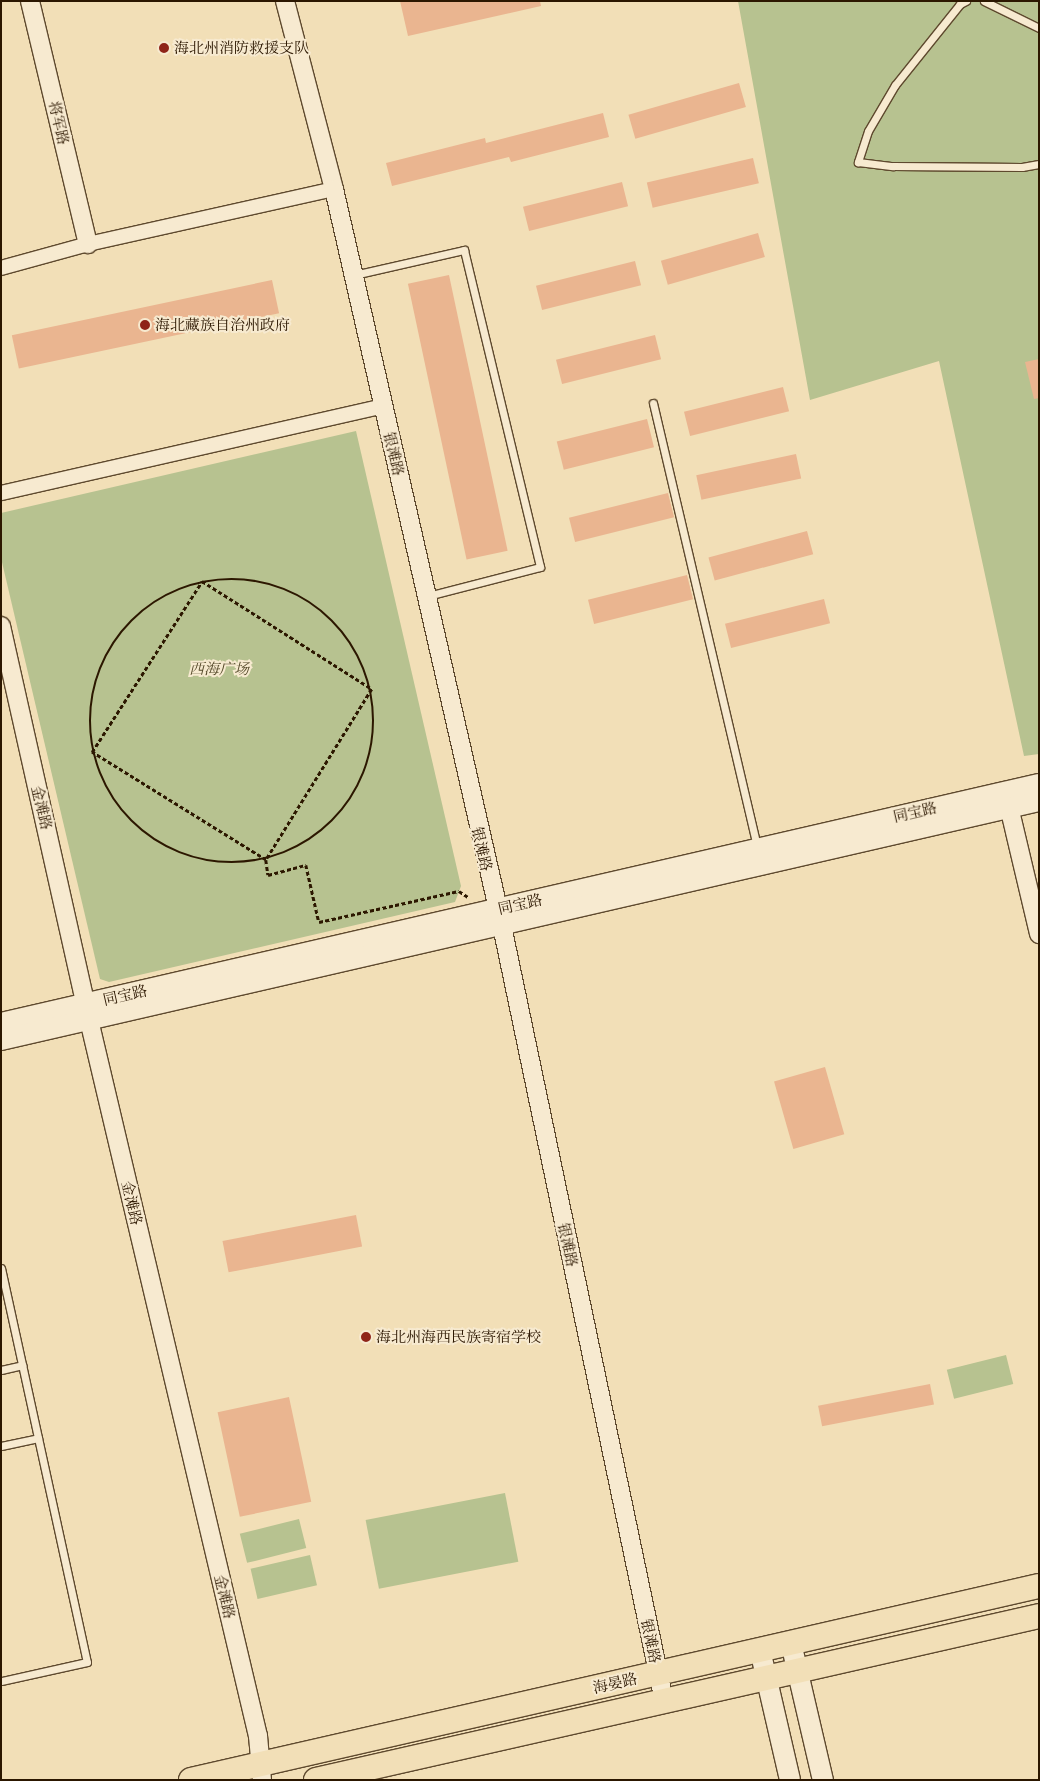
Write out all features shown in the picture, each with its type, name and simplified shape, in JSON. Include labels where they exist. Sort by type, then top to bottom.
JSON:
[{"type":"highway","name":"海晏路","points":[[191,1780],[261,1772],[658,1673],[1039,1586]]},
{"type":"highway","name":"海晏路","points":[[316,1780],[1039,1616]]},
{"type":"main road","name":"同宝路","points":[[1,1024],[87,1012],[499,918],[1008,799],[1039,784]]},
{"type":"main road","name":"同宝路","points":[[499,918],[757,849],[1008,799],[1039,801]]},
{"type":"main road","name":"同宝路","points":[[1,1040],[87,1012]]},
{"type":"main road","points":[[791,1643],[823,1780]]},
{"type":"main road","points":[[760,1650],[790,1780]]},
{"type":"street","name":"将军路","points":[[30,1],[88,244]]},
{"type":"street","name":"银滩路","points":[[285,1],[334,189],[499,918],[664,1701]]},
{"type":"street","points":[[1,268],[88,244],[334,189]]},
{"type":"street","points":[[1,493],[383,406]]},
{"type":"street","name":"金滩路","points":[[1,626],[87,1012],[258,1736],[261,1772]]},
{"type":"street","points":[[1008,799],[1039,934]]},
{"type":"lane","points":[[966,1],[960,4],[895,86],[868,131],[858,162],[903,166],[1022,167],[1039,164]]},
{"type":"lane","points":[[984,1],[1039,28]]},
{"type":"lane","points":[[353,275],[464,250],[540,567],[425,596]]},
{"type":"lane","points":[[653,403],[757,849]]},
{"type":"lane","points":[[1,1268],[87,1662],[1,1681]]},
{"type":"lane","points":[[1,1370],[22,1365]]},
{"type":"lane","points":[[1,1446],[38,1438]]},
{"type":"path","points":[[246,578],[290,590],[327,613],[356,648],[372,689],[375,733],[364,776],[341,814],[307,843],[266,860],[212,861],[176,853],[138,829],[108,794],[92,752],[89,707],[100,664],[110,648],[125,626],[160,597],[202,581],[246,578]]},
{"type":"path","points":[[202,581],[372,689]]},
{"type":"path","points":[[92,752],[202,581]]},
{"type":"path","points":[[372,689],[266,860],[268,875],[306,865],[319,922],[459,891],[468,897]]},
{"type":"path","points":[[92,752],[266,860]]},
{"type":"green space","points":[[738,1],[1039,1],[1039,754],[1024,756],[939,361],[810,400]]},
{"type":"green space","name":"西海广场","points":[[356,431],[461,886],[455,902],[109,982],[100,979],[1,558],[1,513]]},
{"type":"green space","points":[[1006,1355],[1013,1384],[954,1399],[947,1370]]},
{"type":"green space","points":[[505,1493],[518,1562],[379,1589],[366,1520]]},
{"type":"green space","points":[[299,1519],[306,1548],[247,1563],[240,1534]]},
{"type":"green space","points":[[310,1555],[317,1585],[258,1599],[251,1569]]},
{"type":"building","points":[[400,1],[540,1],[541,6],[408,36]]},
{"type":"building","points":[[739,83],[746,107],[635,139],[628,115]]},
{"type":"building","points":[[603,113],[609,137],[511,162],[509,157],[392,186],[386,163],[485,138],[486,143]]},
{"type":"building","points":[[753,158],[759,183],[653,208],[647,183]]},
{"type":"building","points":[[622,182],[628,206],[529,231],[523,207]]},
{"type":"building","points":[[758,233],[765,257],[668,285],[661,261]]},
{"type":"building","points":[[635,261],[641,285],[542,310],[536,286]]},
{"type":"building","points":[[449,275],[508,551],[467,560],[408,284]]},
{"type":"building","name":"海北藏族自治州政府","points":[[272,280],[279,313],[19,369],[12,335]]},
{"type":"building","points":[[655,335],[661,359],[562,384],[556,360]]},
{"type":"building","points":[[1039,359],[1039,398],[1034,399],[1025,362]]},
{"type":"building","points":[[783,387],[789,411],[690,436],[684,412]]},
{"type":"building","points":[[647,419],[654,447],[564,470],[557,441]]},
{"type":"building","points":[[796,454],[801,478],[701,500],[696,475]]},
{"type":"building","points":[[668,493],[674,517],[575,542],[569,518]]},
{"type":"building","points":[[807,531],[813,554],[715,581],[708,557]]},
{"type":"building","points":[[687,575],[693,599],[594,624],[588,600]]},
{"type":"building","points":[[824,599],[830,623],[731,648],[725,624]]},
{"type":"building","points":[[825,1067],[844,1134],[793,1149],[774,1082]]},
{"type":"building","points":[[356,1215],[362,1246],[229,1272],[222,1241]]},
{"type":"building","points":[[930,1384],[934,1405],[822,1426],[818,1406]]},
{"type":"building","points":[[289,1397],[311,1502],[240,1517],[218,1412]]},
{"type":"place","name":"海北州消防救援支队","points":[[164,48]]},
{"type":"place","name":"海北藏族自治州政府","points":[[145,325]]},
{"type":"place","name":"海北州海西民族寄宿学校","points":[[366,1337]]}]
